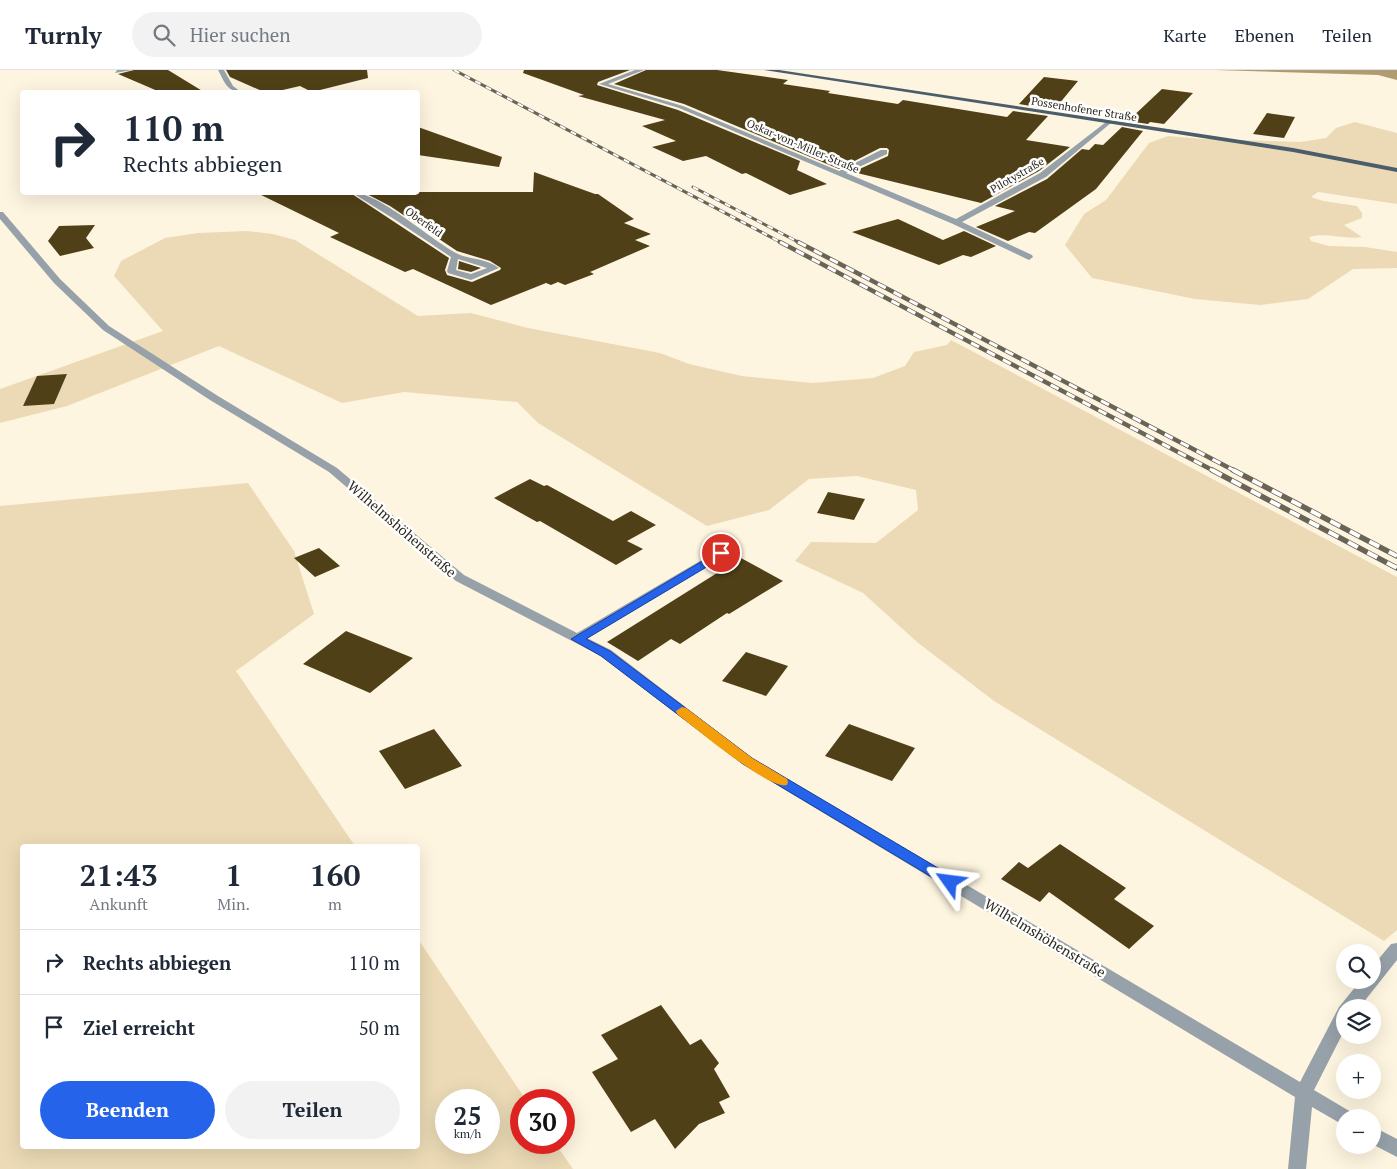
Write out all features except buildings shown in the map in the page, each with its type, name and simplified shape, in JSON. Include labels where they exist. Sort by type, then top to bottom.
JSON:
[{"type":"main road","name":"Possenhofener Straße","points":[[767,70],[1293,150],[1397,170]]},
{"type":"street","points":[[117,72],[129,70]]},
{"type":"street","points":[[221,70],[230,87],[235,90]]},
{"type":"street","name":"Oskar-von-Miller-Straße","points":[[641,70],[602,84],[681,107],[956,222],[1029,257]]},
{"type":"street","name":"Pilotystraße","points":[[956,222],[1043,175],[1108,123]]},
{"type":"street","points":[[840,173],[884,152]]},
{"type":"street","name":"Oberfeld","points":[[359,195],[397,217],[455,256]]},
{"type":"street","name":"Wilhelmshöhenstraße","points":[[0,214],[57,281],[114,334],[214,398],[333,470],[460,578],[606,653],[747,761],[1336,1113]]},
{"type":"street","points":[[577,639],[721,553]]},
{"type":"street","points":[[1381,968],[1397,949]]},
{"type":"street","points":[[1356,999],[1364,989]]},
{"type":"street","points":[[1297,1169],[1304,1093],[1336,1030]]},
{"type":"street","points":[[1381,1139],[1397,1149]]},
{"type":"shaded area","points":[[1215,70],[1397,70],[1397,80],[1378,75]]},
{"type":"shaded area","points":[[1355,122],[1397,133],[1397,204],[1318,192],[1311,197],[1323,201],[1357,206],[1362,213],[1362,218],[1344,225],[1362,237],[1349,238],[1322,235],[1309,237],[1311,241],[1329,246],[1365,247],[1397,252],[1397,268],[1353,269],[1308,299],[1260,305],[1195,299],[1092,278],[1065,245],[1084,214],[1106,200],[1149,143],[1168,136],[1300,142],[1326,138],[1336,128]]},
{"type":"shaded area","points":[[247,231],[273,234],[295,240],[418,316],[471,313],[528,328],[660,353],[689,364],[742,376],[812,383],[873,378],[905,366],[914,352],[947,345],[951,340],[1397,577],[1397,930],[1384,941],[994,701],[917,642],[863,593],[795,561],[811,542],[876,543],[918,510],[916,490],[857,476],[809,479],[769,510],[707,526],[538,423],[517,402],[404,392],[342,403],[219,346],[67,406],[0,423],[0,389],[163,331],[114,276],[121,261],[165,238],[198,233]]},
{"type":"shaded area","points":[[248,483],[294,551],[314,614],[236,671],[354,844],[20,844],[20,1149],[420,1149],[420,942],[519,1089],[510,1089],[510,1154],[563,1154],[573,1169],[0,1169],[0,506]]},
{"type":"railway","points":[[454,70],[782,243]]},
{"type":"railway","points":[[693,187],[800,243]]},
{"type":"railway","points":[[780,242],[1214,471]]},
{"type":"railway","points":[[798,242],[1235,471]]},
{"type":"railway","points":[[1212,470],[1397,568]]},
{"type":"railway","points":[[1233,470],[1397,556]]},
{"type":"slow traffic","points":[[682,711],[747,761],[782,782]]},
{"type":"route","points":[[721,553],[577,639],[606,653],[747,761],[950,882]]}]
